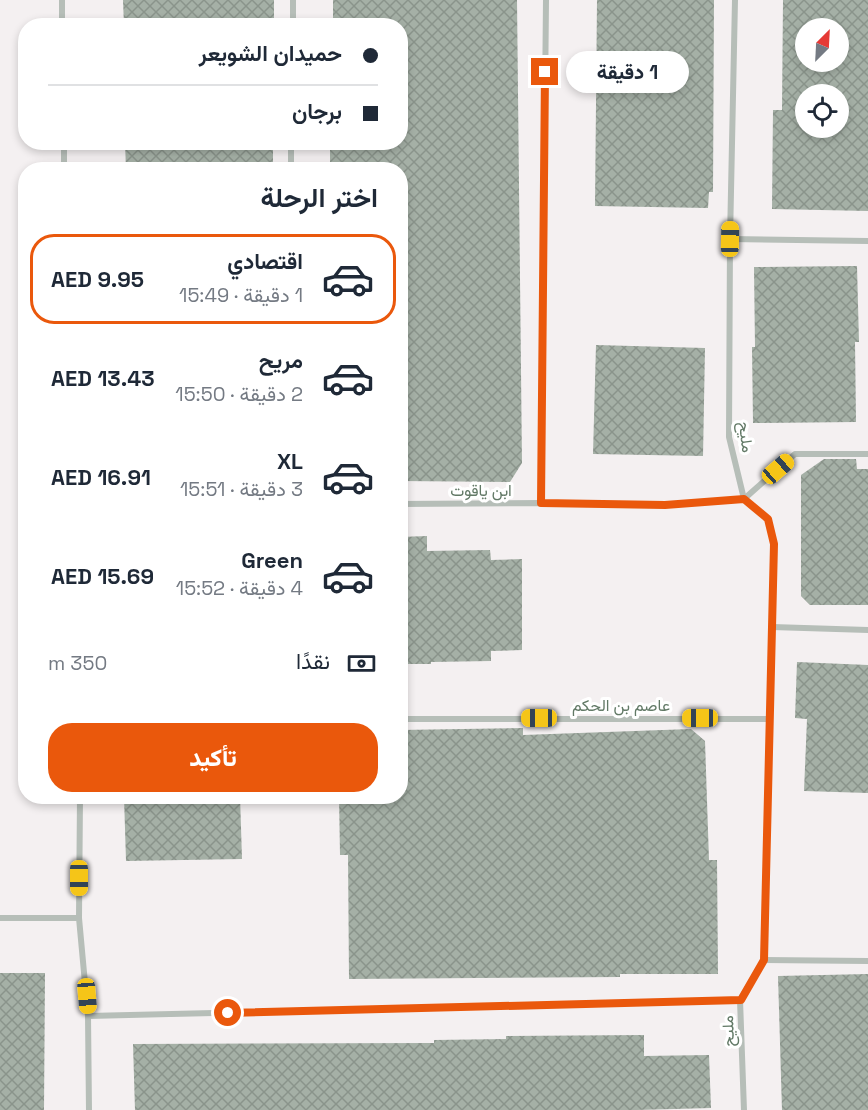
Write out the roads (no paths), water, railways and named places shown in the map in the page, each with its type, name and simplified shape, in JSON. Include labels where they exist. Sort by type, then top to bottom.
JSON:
[{"type":"street","points":[[62,0],[62,18]]},
{"type":"street","points":[[293,0],[293,18]]},
{"type":"street","points":[[541,503],[546,0]]},
{"type":"street","name":"مليح","points":[[735,0],[729,437],[744,499],[768,519],[774,544],[764,960],[741,1000],[744,1110]]},
{"type":"street","points":[[730,239],[868,241]]},
{"type":"street","points":[[744,499],[795,454],[868,454]]},
{"type":"street","name":"ابن ياقوت","points":[[408,504],[665,505],[744,499]]},
{"type":"street","points":[[772,627],[868,630]]},
{"type":"street","name":"عاصم بن الحكم","points":[[408,718],[769,718]]},
{"type":"street","points":[[80,804],[79,918],[88,1016],[88,1110]]},
{"type":"street","points":[[0,918],[79,918]]},
{"type":"street","points":[[764,960],[868,961]]},
{"type":"street","points":[[88,1016],[741,1000]]}]
